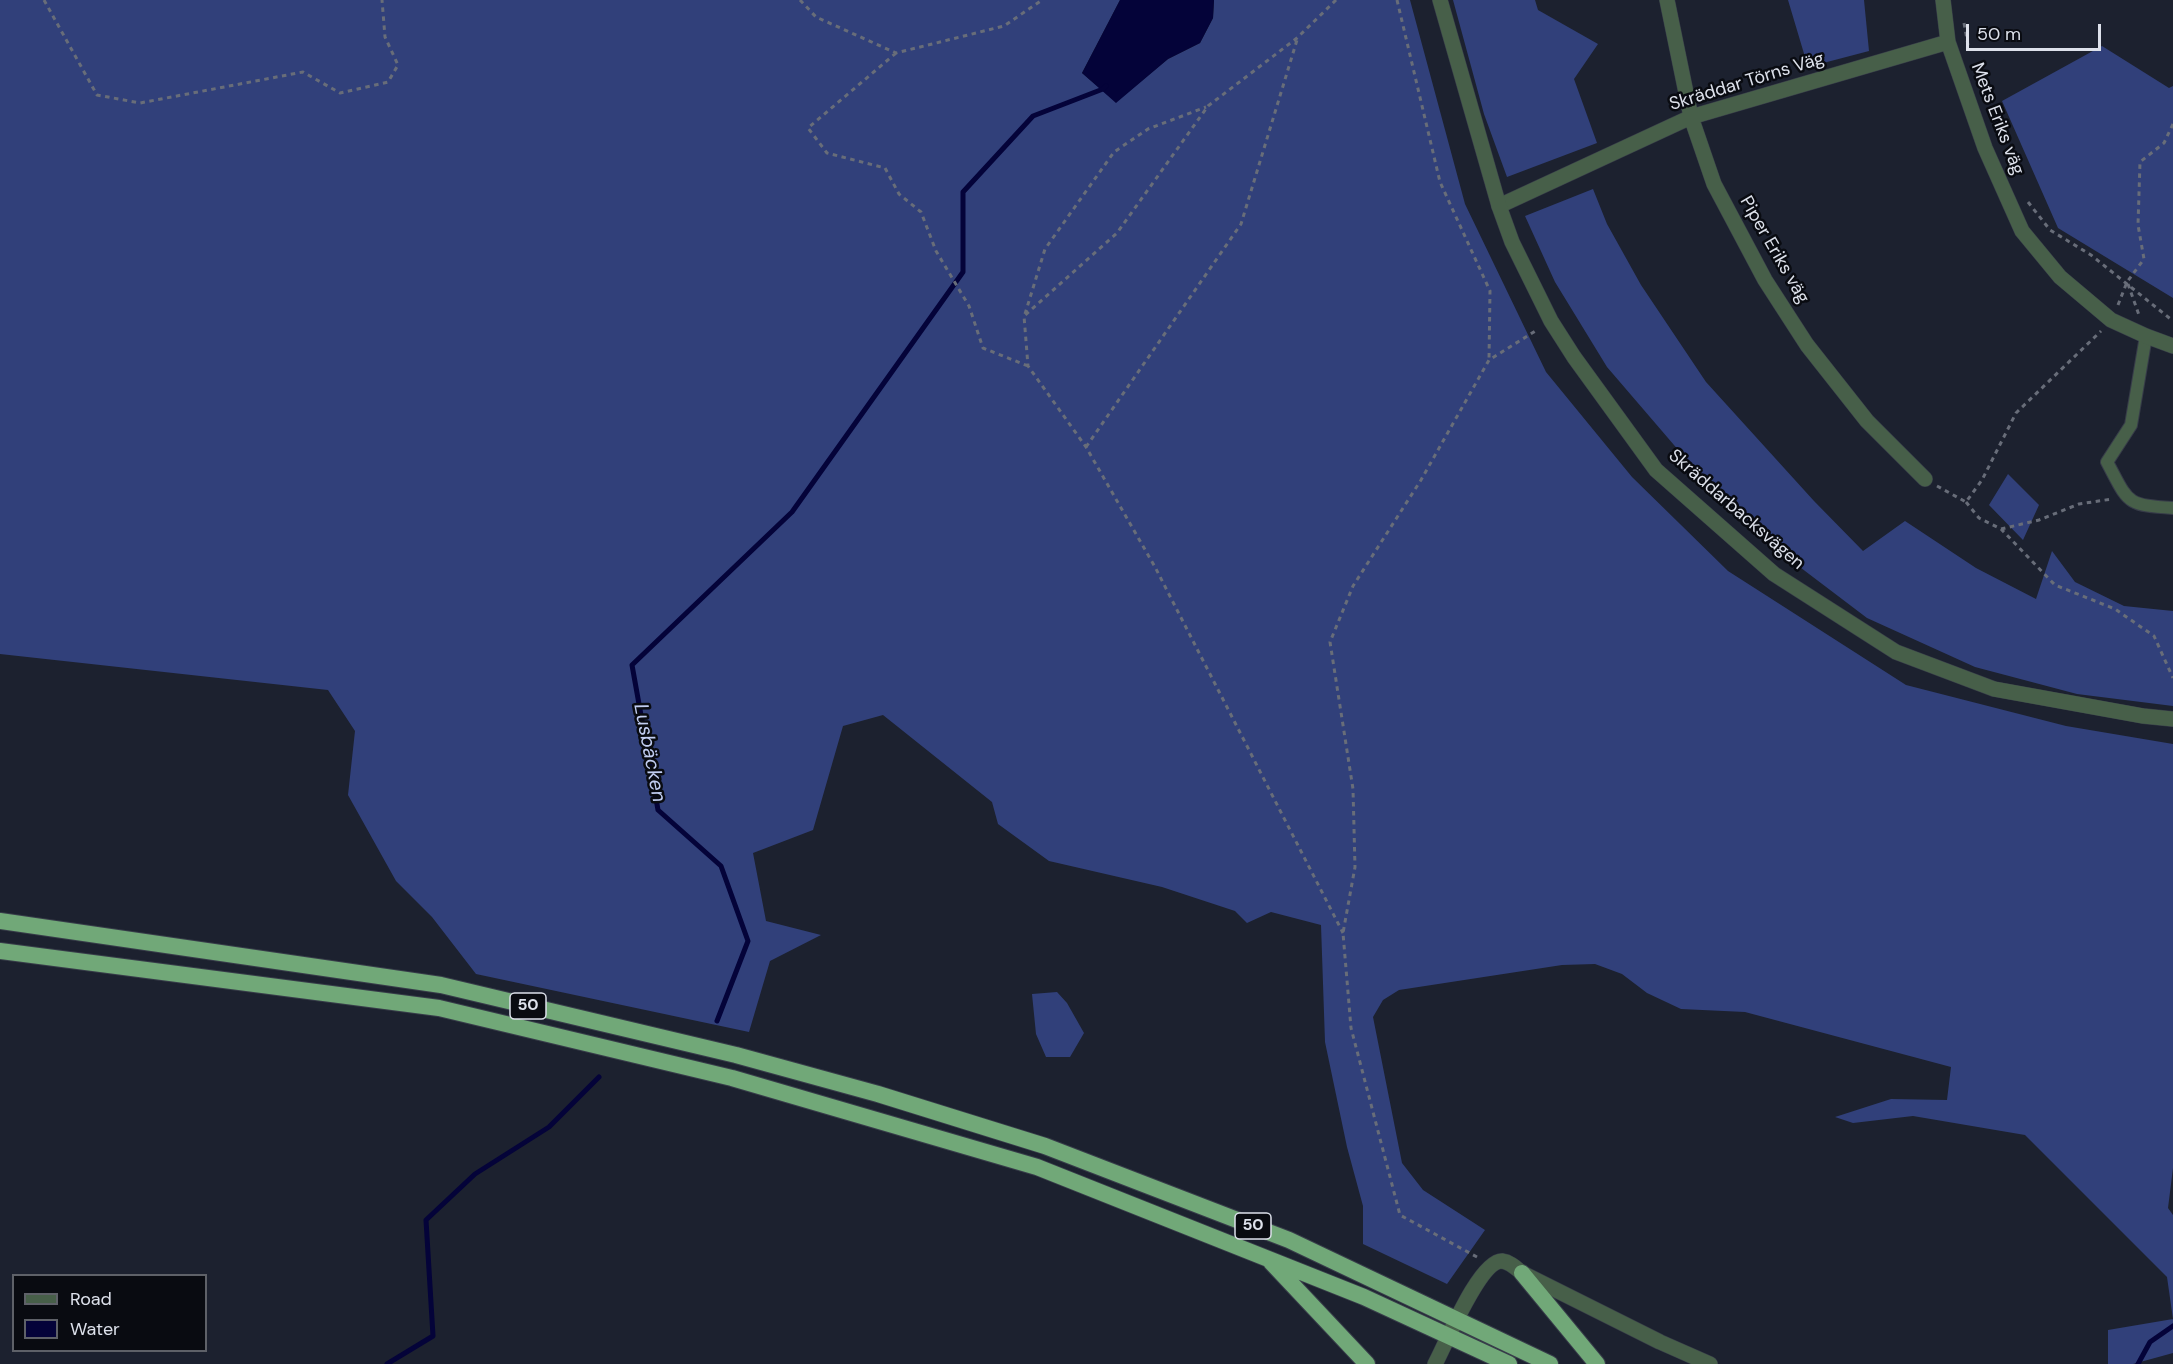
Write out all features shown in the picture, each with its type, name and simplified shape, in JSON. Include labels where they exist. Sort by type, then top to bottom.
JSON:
[{"type":"highway","name":"50","points":[[0,921],[441,985],[736,1055],[878,1094],[1045,1146],[1289,1240],[1453,1328],[1509,1364]]},
{"type":"highway","name":"50","points":[[0,951],[439,1008],[732,1078],[1037,1167],[1364,1297],[1550,1364]]},
{"type":"highway","points":[[1267,1257],[1367,1364]]},
{"type":"highway","points":[[1522,1273],[1598,1364]]},
{"type":"street","name":"Skräddarbacksvägen","points":[[1440,0],[1499,207],[1512,242],[1551,321],[1574,357],[1656,470],[1774,574],[1896,652],[1994,689],[2143,716],[2173,718]]},
{"type":"street","name":"Piper Eriks väg","points":[[1666,0],[1691,117],[1714,184],[1765,280],[1807,345],[1867,421],[1925,479]]},
{"type":"street","name":"Mets Eriks väg","points":[[1943,0],[1948,42],[1984,148],[2022,231],[2060,277],[2111,320],[2173,346]]},
{"type":"street","name":"Skräddar Törns Väg","points":[[1499,207],[1691,117],[1948,42]]},
{"type":"street","points":[[2146,336],[2131,425],[2107,462],[2125,497],[2141,506],[2173,508]]},
{"type":"street","points":[[1435,1364],[1480,1276],[1500,1261],[1510,1263],[1522,1273],[1660,1342],[1710,1364]]},
{"type":"path","points":[[44,0],[97,95],[140,102],[239,86],[303,72],[340,93],[388,82],[398,65],[385,37],[382,0]]},
{"type":"path","points":[[800,0],[816,17],[896,53]]},
{"type":"path","points":[[1028,366],[983,348],[969,306],[936,251],[921,212],[899,194],[885,168],[826,153],[808,128],[896,53],[1004,26],[1042,0]]},
{"type":"path","points":[[1336,0],[1297,38],[1208,106],[1148,129],[1114,152],[1045,249],[1024,316],[1028,366],[1086,447],[1155,567],[1343,933]]},
{"type":"path","points":[[1397,0],[1440,182],[1490,291],[1489,360]]},
{"type":"path","points":[[1962,13],[1970,52]]},
{"type":"path","points":[[1086,447],[1241,224],[1297,38]]},
{"type":"path","points":[[1024,316],[1117,234],[1208,106]]},
{"type":"path","points":[[1966,502],[1982,480],[2016,413],[2111,320],[2127,282],[2144,259],[2138,225],[2140,162],[2164,143],[2173,124]]},
{"type":"path","points":[[2022,195],[2050,230],[2091,255],[2173,321]]},
{"type":"path","points":[[2127,282],[2146,336]]},
{"type":"path","points":[[1492,1265],[1400,1215],[1351,1028],[1343,933],[1355,867],[1353,789],[1330,642],[1353,586],[1421,480],[1489,360],[1551,321]]},
{"type":"path","points":[[1925,479],[1966,502],[1979,518],[2001,529],[2055,585],[2115,609],[2154,636],[2173,678]]},
{"type":"path","points":[[2001,529],[2039,520],[2079,504],[2125,497]]},
{"type":"shaded area","points":[[0,0],[1120,0],[1082,73],[1116,102],[1168,59],[1200,43],[1213,18],[1214,0],[1410,0],[1465,204],[1546,372],[1632,477],[1728,571],[1906,685],[2066,726],[2173,744],[2173,1168],[2168,1208],[2173,1215],[2173,1319],[2167,1277],[2025,1135],[1913,1116],[1853,1123],[1835,1117],[1891,1099],[1947,1100],[1951,1067],[1745,1012],[1681,1009],[1647,993],[1622,974],[1595,964],[1562,965],[1399,990],[1383,1000],[1373,1017],[1402,1163],[1423,1190],[1485,1230],[1447,1284],[1363,1244],[1363,1206],[1347,1147],[1325,1042],[1321,925],[1271,912],[1247,923],[1235,911],[1162,887],[1049,861],[998,824],[992,802],[883,715],[843,726],[813,830],[753,853],[766,921],[821,935],[770,961],[749,1032],[476,974],[432,917],[396,881],[348,795],[355,731],[328,690],[0,654]]},
{"type":"shaded area","points":[[1453,0],[1535,0],[1538,10],[1598,44],[1574,79],[1597,143],[1507,177],[1484,114]]},
{"type":"shaded area","points":[[1788,0],[1864,0],[1869,51],[1808,67]]},
{"type":"shaded area","points":[[2102,46],[2169,88],[2173,86],[2173,298],[2058,228],[2002,101]]},
{"type":"shaded area","points":[[1593,189],[1607,224],[1641,285],[1706,382],[1814,501],[1863,551],[1905,521],[1976,568],[2036,599],[2052,551],[2075,582],[2124,606],[2173,611],[2173,706],[2077,694],[1975,667],[1867,618],[1780,552],[1686,459],[1607,367],[1555,282],[1525,216]]},
{"type":"shaded area","points":[[2008,474],[2039,505],[2023,540],[1989,505]]},
{"type":"shaded area","points":[[1057,992],[1067,1003],[1084,1033],[1070,1057],[1046,1057],[1036,1034],[1032,994]]},
{"type":"shaded area","points":[[2173,1319],[2173,1353],[2133,1364],[2108,1364],[2108,1330]]},
{"type":"water","points":[[1120,0],[1214,0],[1213,18],[1200,43],[1168,59],[1116,103],[1082,73]]},
{"type":"waterway","points":[[717,1021],[748,941],[721,866],[658,810],[632,665],[792,512],[963,272],[963,192],[1033,116],[1106,86]]},
{"type":"waterway","name":"Lusbäcken","points":[[387,1364],[433,1336],[426,1220],[475,1174],[549,1127],[599,1077]]},
{"type":"waterway","points":[[2138,1364],[2150,1342],[2173,1326]]}]
